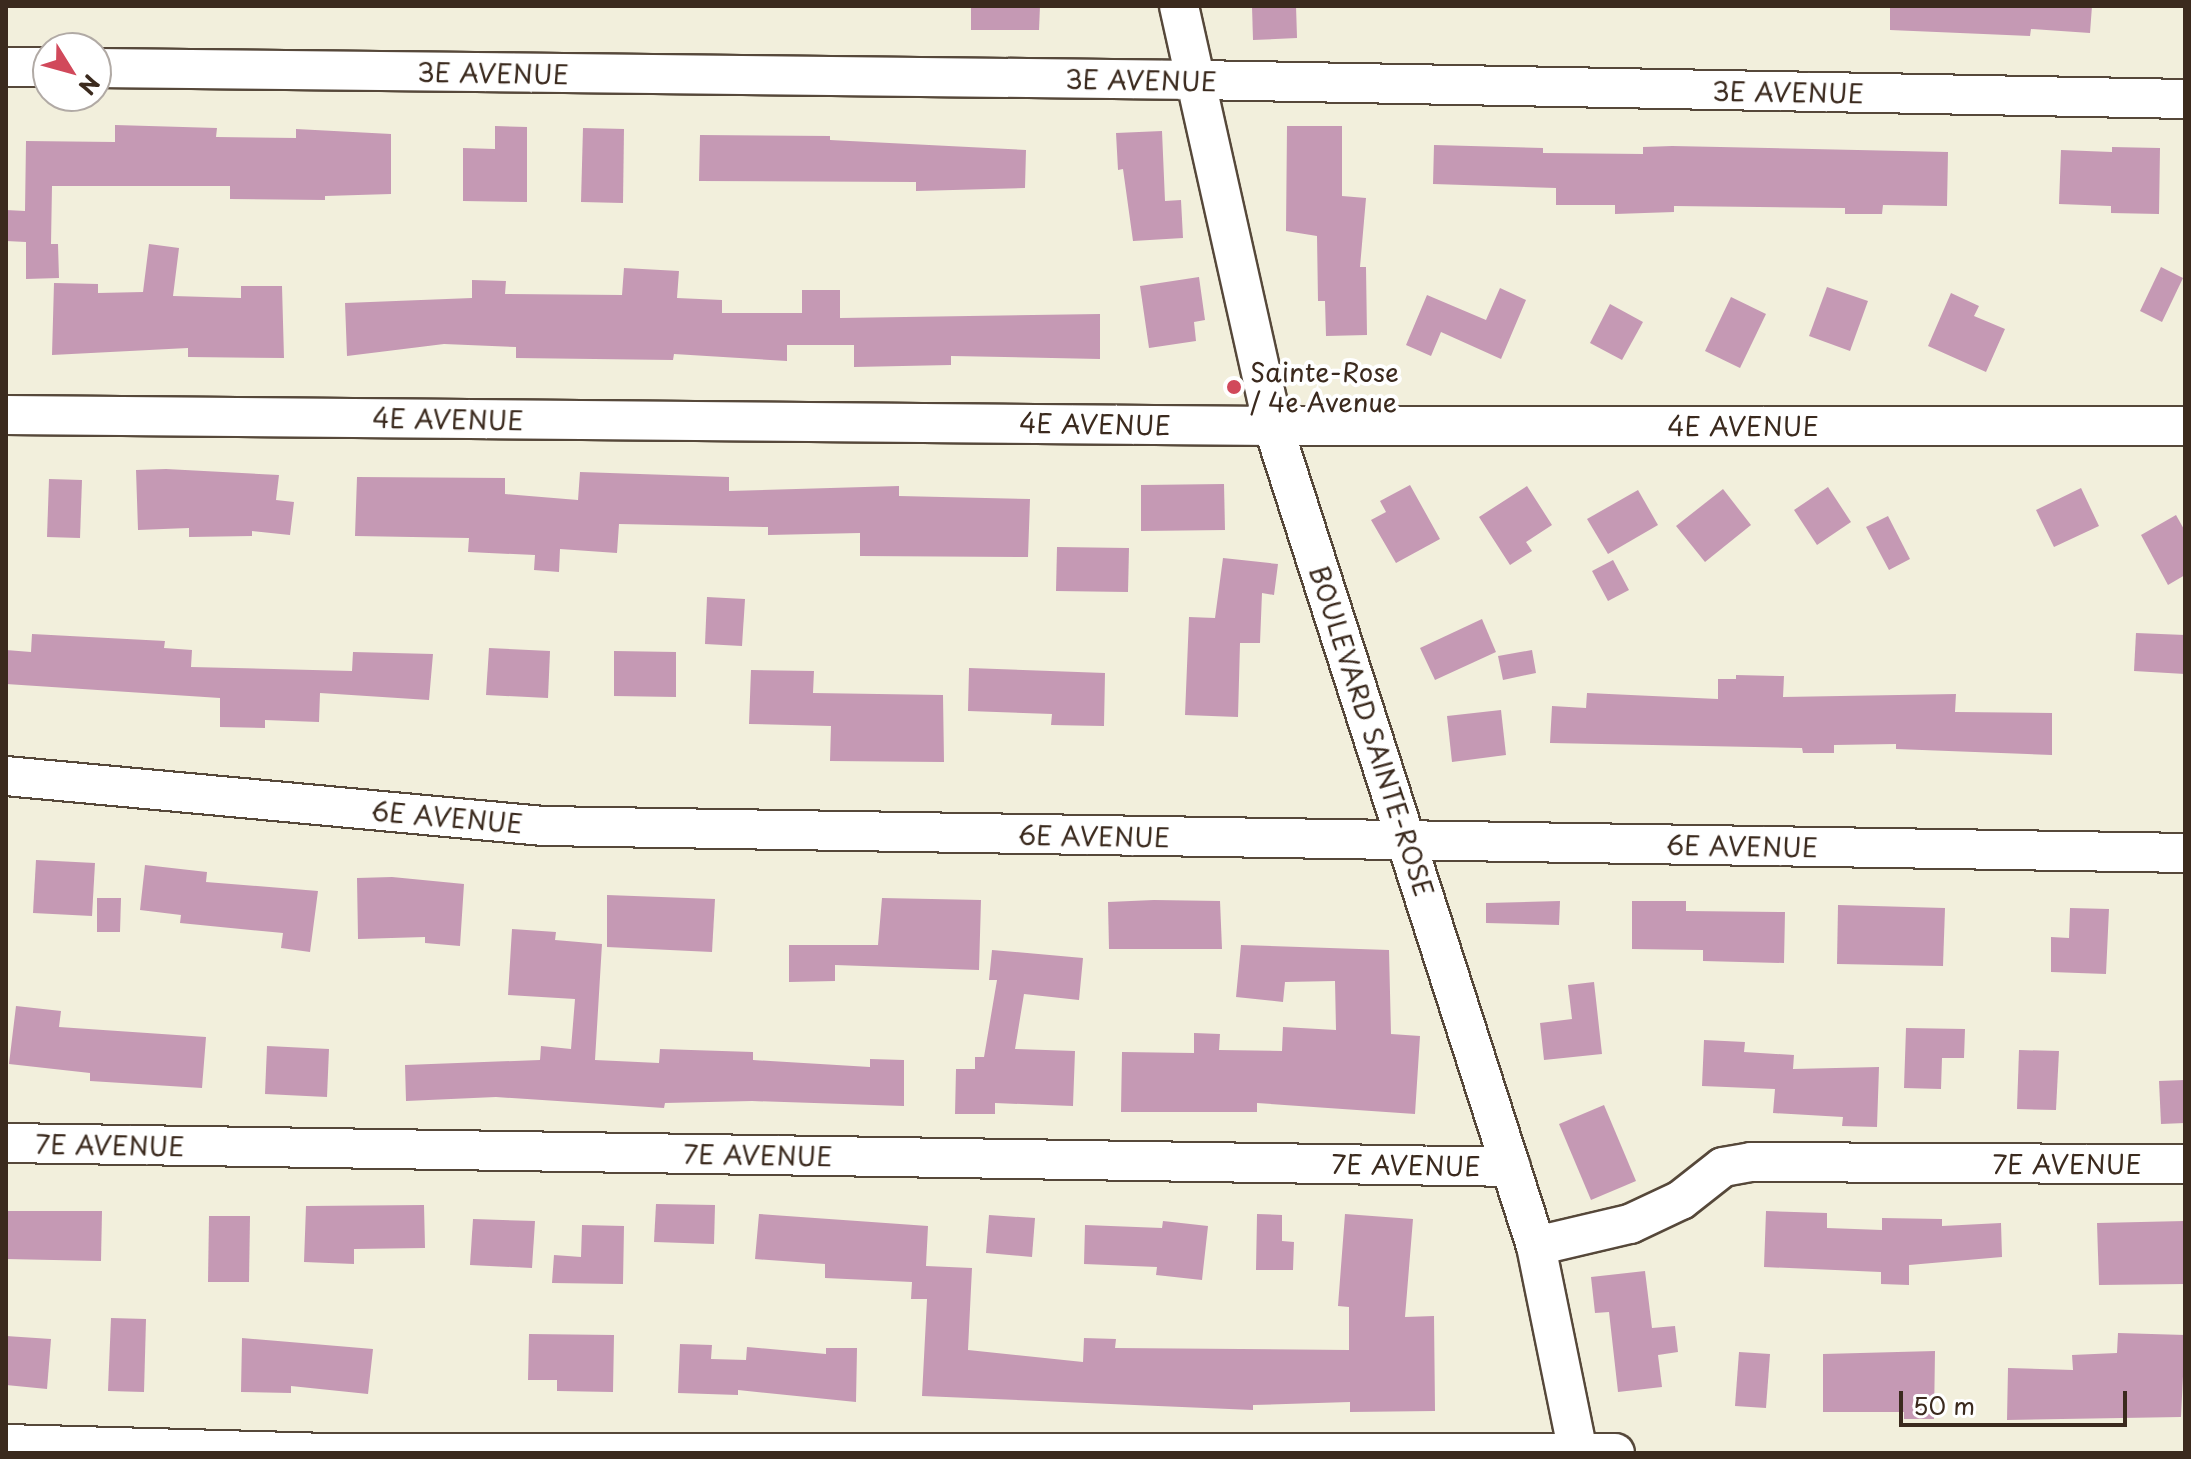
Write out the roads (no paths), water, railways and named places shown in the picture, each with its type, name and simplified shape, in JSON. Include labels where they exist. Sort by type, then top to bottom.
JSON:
[{"type":"street","name":"BOULEVARD SAINTE-ROSE","points":[[1179,6],[1273,426],[1536,1246],[1578,1453]]},
{"type":"street","points":[[6,67],[32,67]]},
{"type":"street","name":"3E AVENUE","points":[[112,68],[1197,80],[2185,99]]},
{"type":"street","name":"4E AVENUE","points":[[6,415],[1273,426],[2185,426]]},
{"type":"street","name":"6E AVENUE","points":[[6,776],[543,826],[2185,853]]},
{"type":"street","name":"7E AVENUE","points":[[6,1143],[1511,1167]]},
{"type":"street","name":"7E AVENUE","points":[[1536,1246],[1630,1224],[1681,1200],[1723,1167],[1751,1162],[2185,1164]]},
{"type":"street","points":[[6,1444],[323,1453],[1615,1453]]},
{"type":"place","name":"Sainte-Rose / 4e Avenue","points":[[1234,387]]}]
